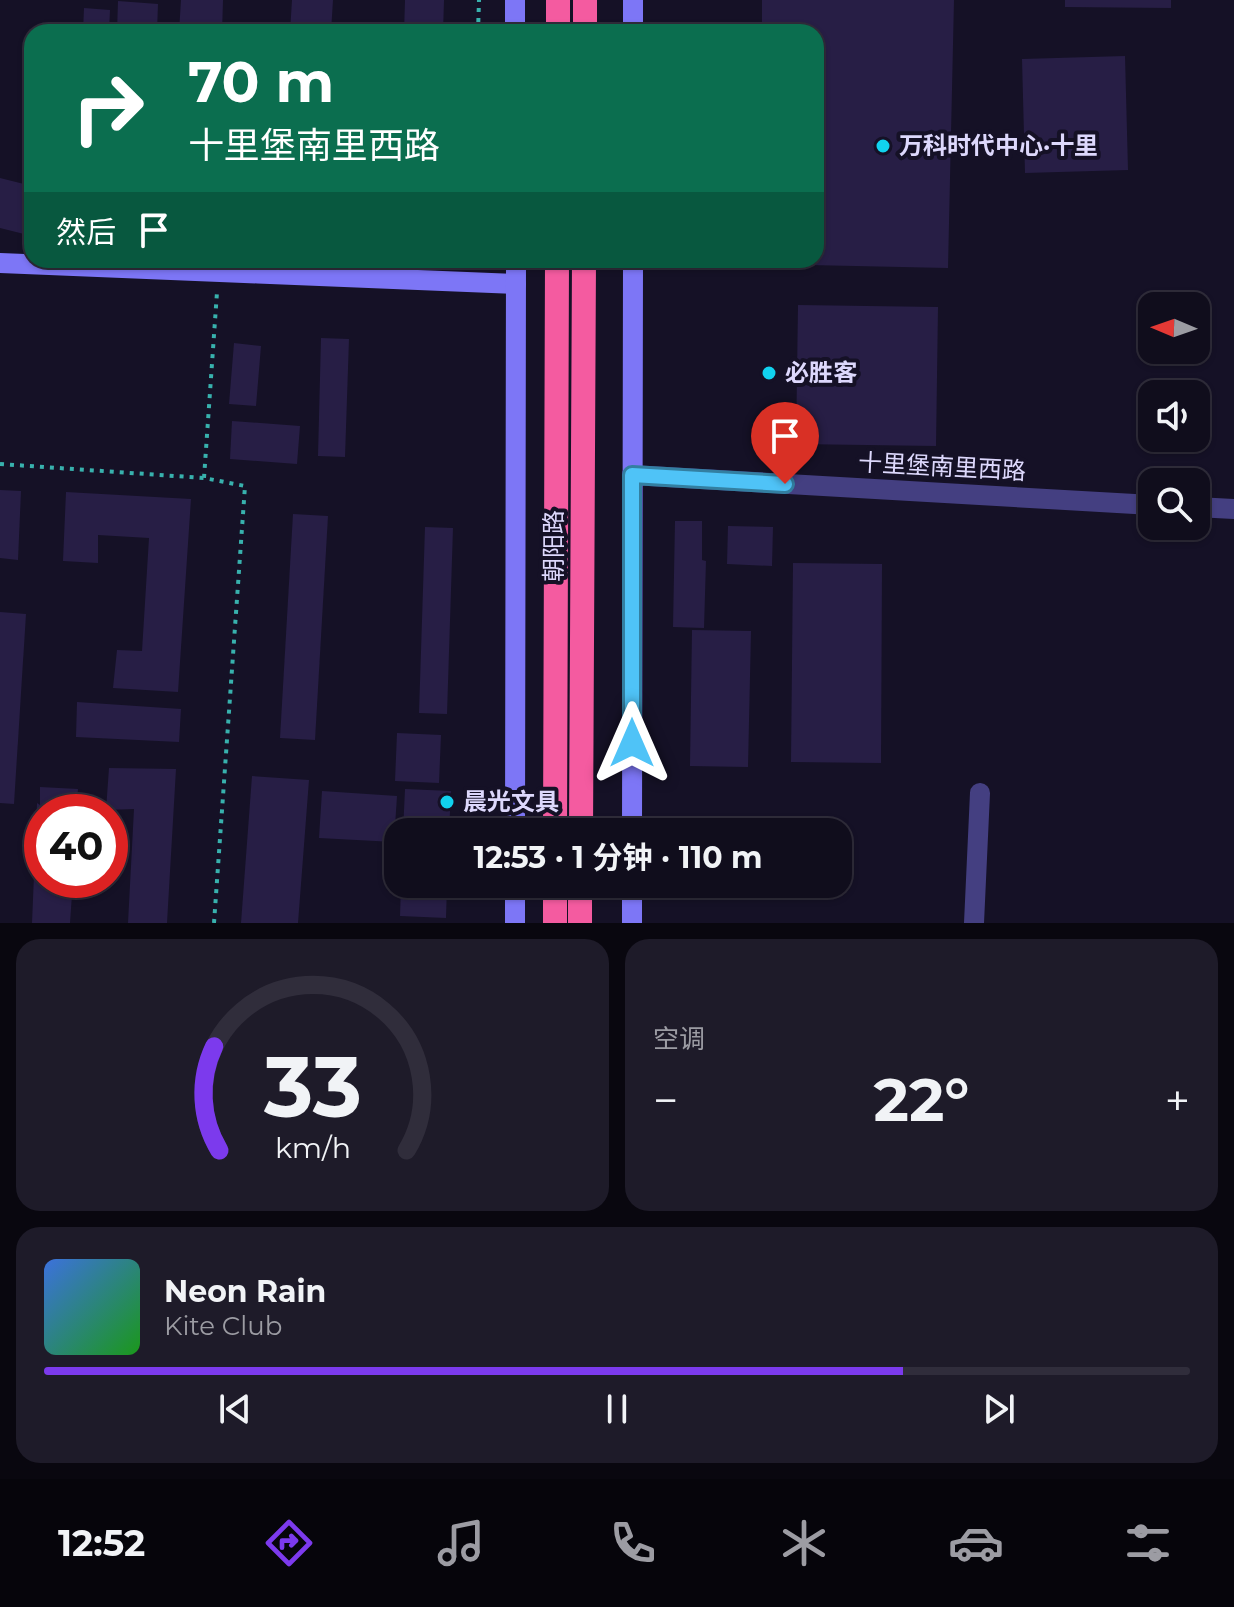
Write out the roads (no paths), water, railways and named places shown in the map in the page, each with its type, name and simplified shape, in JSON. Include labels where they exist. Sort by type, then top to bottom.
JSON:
[{"type":"highway","points":[[558,0],[558,24]]},
{"type":"highway","points":[[585,0],[585,24]]},
{"type":"highway","name":"朝阳路","points":[[555,818],[557,268]]},
{"type":"highway","name":"朝阳路","points":[[581,818],[584,268]]},
{"type":"highway","points":[[555,898],[555,923]]},
{"type":"highway","points":[[580,898],[580,923]]},
{"type":"street","points":[[515,0],[515,24]]},
{"type":"street","points":[[633,0],[633,24]]},
{"type":"street","points":[[0,263],[24,264]]},
{"type":"street","points":[[155,268],[516,284]]},
{"type":"street","name":"朝阳路","points":[[515,818],[516,268]]},
{"type":"street","points":[[632,818],[633,268]]},
{"type":"street","name":"十里堡南里西路","points":[[632,475],[1138,504]]},
{"type":"street","points":[[1210,508],[1234,509]]},
{"type":"street","points":[[974,923],[980,793]]},
{"type":"street","points":[[515,898],[515,923]]},
{"type":"street","points":[[632,898],[632,923]]},
{"type":"place","name":"万科时代中心·十里","points":[[883,146]]},
{"type":"place","name":"必胜客","points":[[769,373]]},
{"type":"place","name":"晨光文具","points":[[447,802]]}]
